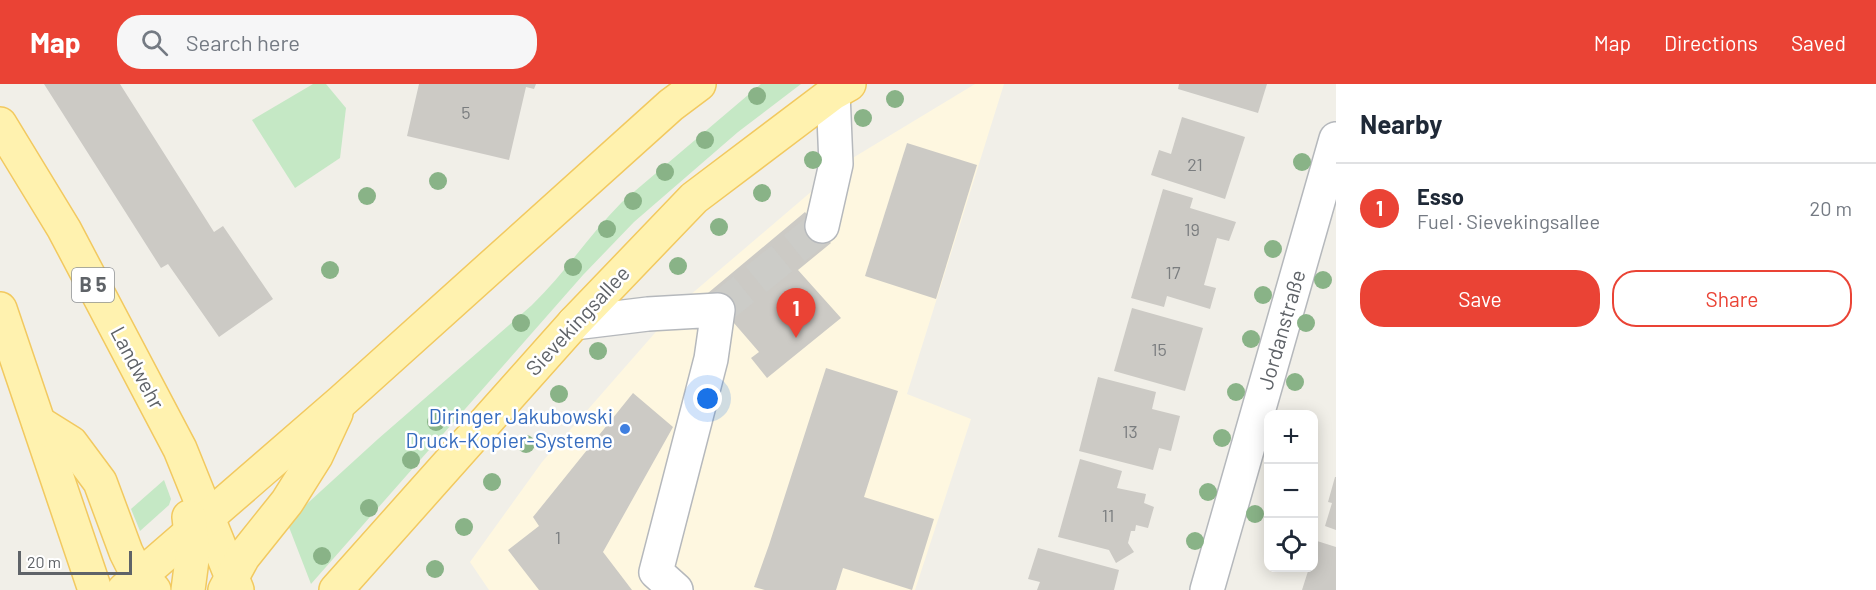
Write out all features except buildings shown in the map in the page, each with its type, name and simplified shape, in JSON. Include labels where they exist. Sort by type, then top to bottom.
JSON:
[{"type":"main road","points":[[39,423],[71,443],[100,482],[139,585],[199,525],[342,401],[671,105],[699,84]]},
{"type":"main road","name":"Sievekingsallee","points":[[336,590],[574,323],[694,198],[841,88]]},
{"type":"main road","name":"Landwehr","points":[[0,124],[64,229],[180,450],[199,525],[231,586]]},
{"type":"main road","points":[[0,309],[95,590]]},
{"type":"main road","points":[[231,586],[243,557],[287,502],[316,456],[342,401]]},
{"type":"main road","points":[[188,590],[199,525]]},
{"type":"street","points":[[822,226],[837,164],[841,88]]},
{"type":"street","name":"Jordanstraße","points":[[1208,590],[1336,139]]},
{"type":"street","points":[[574,323],[648,314],[718,310],[711,359],[656,572],[676,590]]},
{"type":"shaded area","points":[[975,84],[1004,84],[907,394],[971,419],[915,590],[489,590],[470,562],[542,462],[682,302],[846,162]]},
{"type":"green space","points":[[313,84],[326,84],[346,108],[340,158],[295,188],[252,120]]},
{"type":"green space","points":[[761,84],[801,84],[738,132],[634,222],[583,275],[311,584],[287,522],[532,305],[622,202]]},
{"type":"green space","points":[[164,480],[171,499],[169,505],[140,531],[131,509]]},
{"type":"tunnel","points":[[718,310],[822,226]]},
{"type":"place","name":"Esso","points":[[796,338]]},
{"type":"place","name":"Diringer Jakubowski Druck-Kopier-Systeme","points":[[625,429]]}]
